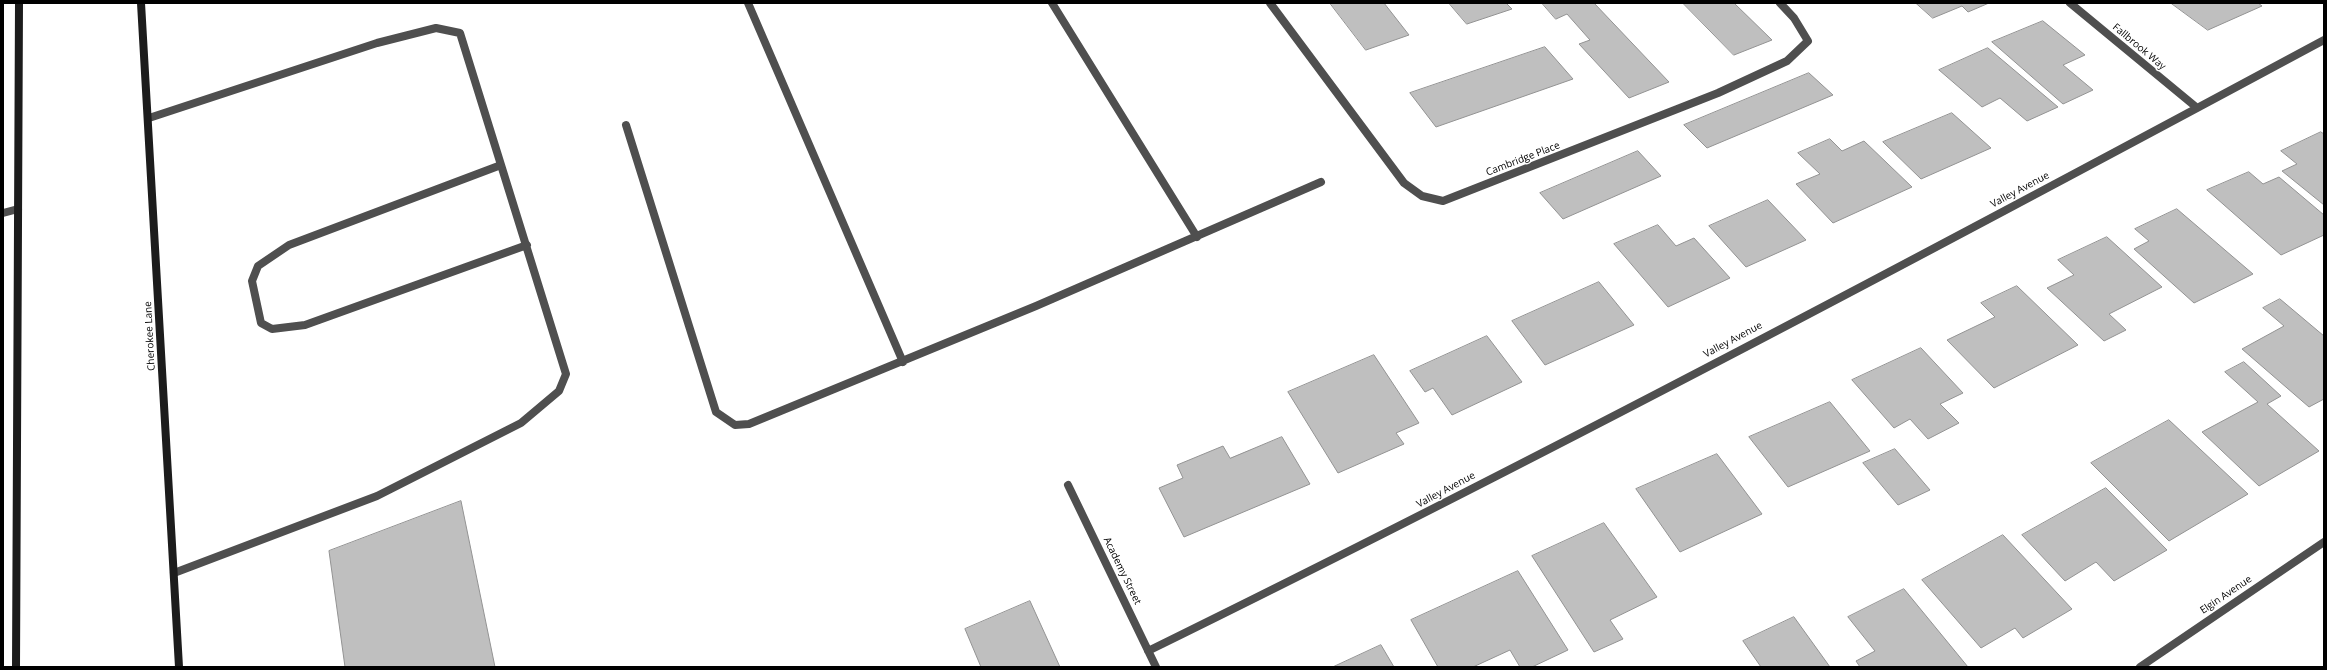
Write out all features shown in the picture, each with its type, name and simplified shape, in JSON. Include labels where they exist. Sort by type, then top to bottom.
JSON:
[{"type":"main road","points":[[16,667],[19,3]]},
{"type":"main road","name":"Cherokee Lane","points":[[141,3],[149,118],[179,667]]},
{"type":"street","points":[[748,3],[903,362]]},
{"type":"street","points":[[1052,3],[1197,237]]},
{"type":"street","name":"Cambridge Place","points":[[1270,3],[1404,183],[1417,195],[1432,202],[1443,201],[1718,93],[1787,61],[1808,41],[1794,18],[1780,3]]},
{"type":"street","name":"Fallbrook Way","points":[[2070,3],[2196,107]]},
{"type":"street","points":[[149,118],[377,43],[436,28],[460,33],[566,374],[559,391],[521,423],[378,496],[174,573]]},
{"type":"street","name":"Valley Avenue","points":[[1148,651],[1372,540],[2018,204],[2196,107],[2324,40]]},
{"type":"street","points":[[626,125],[716,412],[735,426],[749,424],[903,362],[1322,182]]},
{"type":"street","points":[[501,165],[289,245],[258,266],[252,281],[261,323],[272,329],[305,325],[527,245]]},
{"type":"street","points":[[3,213],[18,209]]},
{"type":"street","name":"Academy Street","points":[[1068,485],[1156,667]]},
{"type":"street","name":"Elgin Avenue","points":[[2140,667],[2324,542]]},
{"type":"building","points":[[1330,3],[1384,3],[1409,35],[1366,50]]},
{"type":"building","points":[[1449,3],[1506,3],[1512,9],[1467,24]]},
{"type":"building","points":[[1542,3],[1594,3],[1669,82],[1629,98],[1579,44],[1590,40],[1567,14],[1556,19]]},
{"type":"building","points":[[1683,3],[1734,3],[1772,40],[1734,55]]},
{"type":"building","points":[[1916,3],[1989,3],[1968,12],[1962,6],[1933,18]]},
{"type":"building","points":[[2171,3],[2258,3],[2262,6],[2208,30]]},
{"type":"building","points":[[2043,21],[2085,55],[2063,65],[2093,90],[2063,104],[1992,42]]},
{"type":"building","points":[[1545,47],[1573,79],[1436,127],[1410,93]]},
{"type":"building","points":[[1988,48],[2058,107],[2027,121],[2000,98],[1982,107],[1939,70]]},
{"type":"building","points":[[1809,73],[1833,95],[1707,148],[1684,125]]},
{"type":"building","points":[[1952,113],[1991,148],[1921,179],[1883,142]]},
{"type":"building","points":[[2321,132],[2324,134],[2324,205],[2282,171],[2297,164],[2281,151]]},
{"type":"building","points":[[1830,139],[1842,151],[1864,141],[1912,187],[1833,223],[1796,184],[1820,174],[1798,153]]},
{"type":"building","points":[[1638,151],[1661,176],[1563,219],[1540,193]]},
{"type":"building","points":[[2249,172],[2263,184],[2279,177],[2324,215],[2324,235],[2281,255],[2207,190]]},
{"type":"building","points":[[1768,200],[1806,240],[1746,267],[1709,226]]},
{"type":"building","points":[[2177,209],[2253,274],[2194,303],[2134,249],[2149,241],[2135,229]]},
{"type":"building","points":[[1658,225],[1676,246],[1694,238],[1730,278],[1668,307],[1614,244]]},
{"type":"building","points":[[2107,237],[2162,287],[2109,314],[2126,330],[2104,341],[2047,288],[2074,275],[2058,260]]},
{"type":"building","points":[[1599,282],[1634,325],[1545,365],[1512,321]]},
{"type":"building","points":[[2017,286],[2078,345],[1994,388],[1947,340],[1995,317],[1981,303]]},
{"type":"building","points":[[2280,299],[2324,336],[2324,399],[2309,407],[2242,349],[2284,326],[2263,308]]},
{"type":"building","points":[[1487,336],[1522,382],[1452,415],[1433,388],[1425,392],[1410,371]]},
{"type":"building","points":[[1921,348],[1963,393],[1940,404],[1959,423],[1928,439],[1910,419],[1894,428],[1852,380]]},
{"type":"building","points":[[1374,355],[1419,423],[1396,433],[1404,444],[1338,473],[1288,392]]},
{"type":"building","points":[[2244,362],[2281,396],[2267,404],[2319,451],[2259,486],[2202,432],[2258,402],[2225,372]]},
{"type":"building","points":[[1830,402],[1870,451],[1788,487],[1749,437]]},
{"type":"building","points":[[2169,420],[2248,494],[2169,541],[2091,463]]},
{"type":"building","points":[[1282,437],[1310,484],[1184,537],[1159,488],[1183,478],[1177,465],[1223,446],[1230,458]]},
{"type":"building","points":[[1895,449],[1930,490],[1898,505],[1863,463]]},
{"type":"building","points":[[1717,454],[1762,514],[1680,552],[1636,489]]},
{"type":"building","points":[[2106,488],[2167,550],[2114,581],[2096,562],[2065,581],[2022,535]]},
{"type":"building","points":[[461,501],[495,667],[345,667],[329,551]]},
{"type":"building","points":[[1604,523],[1657,597],[1610,620],[1623,639],[1594,652],[1532,556]]},
{"type":"building","points":[[2003,535],[2072,609],[2023,638],[2015,628],[1981,648],[1922,580]]},
{"type":"building","points":[[1518,571],[1568,650],[1532,667],[1520,667],[1510,650],[1473,667],[1438,667],[1411,620]]},
{"type":"building","points":[[1904,589],[1968,667],[1860,667],[1856,661],[1875,651],[1848,617]]},
{"type":"building","points":[[1030,601],[1060,667],[981,667],[965,629]]},
{"type":"building","points":[[1794,617],[1830,667],[1761,667],[1743,641]]},
{"type":"building","points":[[1381,645],[1394,667],[1333,667]]}]
